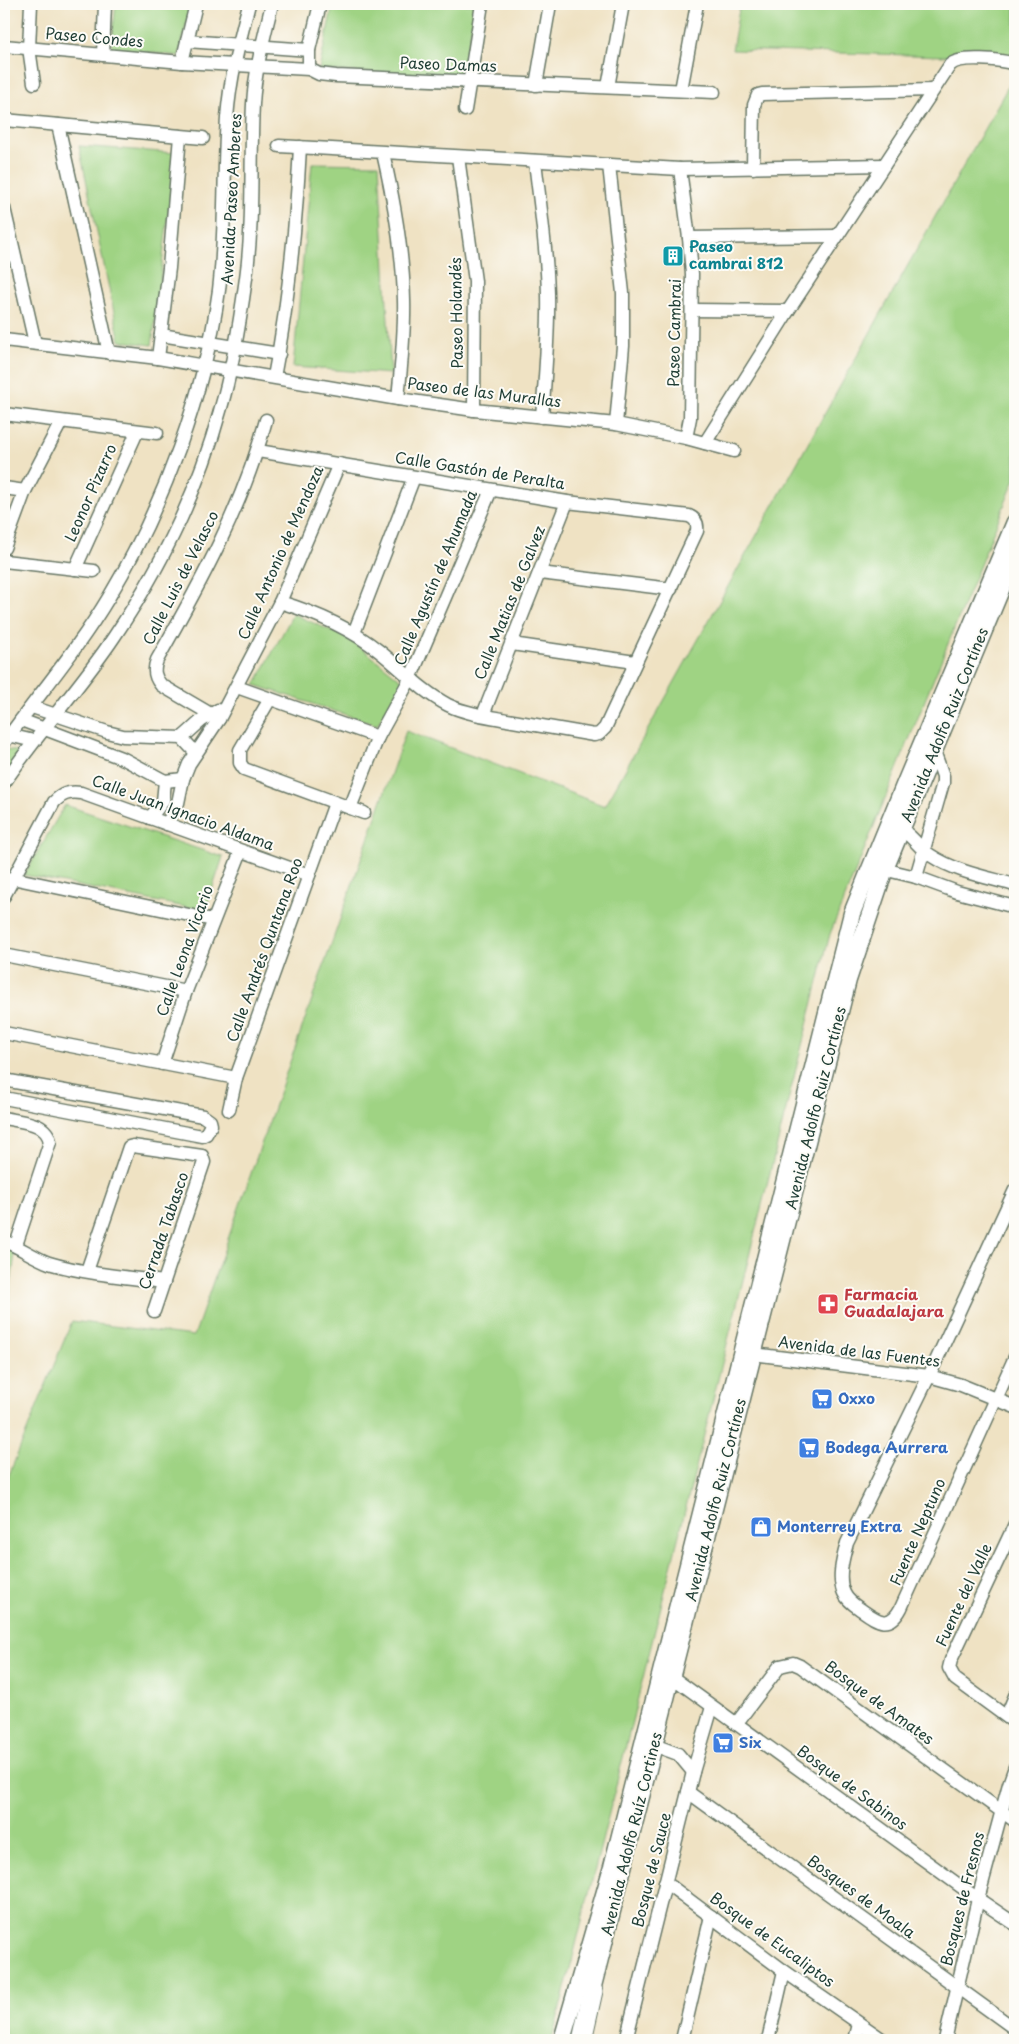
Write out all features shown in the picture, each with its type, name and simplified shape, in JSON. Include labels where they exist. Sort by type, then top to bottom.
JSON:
[{"type":"highway","points":[[582,2040],[593,1991]]},
{"type":"main road","points":[[562,2040],[612,1867],[655,1694],[747,1354],[852,913],[892,831],[910,771],[1011,543],[1015,522]]},
{"type":"main road","name":"Avenida Adolfo Ruiz Cortínes","points":[[672,1677],[747,1354],[848,980],[885,869],[892,831],[934,751],[1015,556]]},
{"type":"main road","name":"Avenida Adolfo Ruíz Cortines","points":[[576,2040],[593,1991],[672,1677]]},
{"type":"street","points":[[31,4],[29,48],[34,83]]},
{"type":"street","points":[[103,55],[105,4]]},
{"type":"street","points":[[182,62],[196,4]]},
{"type":"street","name":"Avenida Paseo Amberes","points":[[6,737],[22,720],[86,634],[109,597],[135,549],[185,433],[210,343],[224,246],[227,119],[234,65],[249,4]]},
{"type":"street","name":"Avenida Paseo Amberes","points":[[4,783],[44,728],[80,685],[114,637],[168,544],[191,495],[208,451],[220,411],[235,347],[246,275],[249,247],[253,103],[261,46],[272,4]]},
{"type":"street","points":[[309,69],[309,50],[320,4]]},
{"type":"street","points":[[465,110],[482,4]]},
{"type":"street","points":[[536,85],[550,4]]},
{"type":"street","points":[[608,87],[623,4]]},
{"type":"street","points":[[681,90],[697,4]]},
{"type":"street","points":[[187,40],[309,50]]},
{"type":"street","name":"Paseo Condes","points":[[4,46],[182,62]]},
{"type":"street","points":[[705,443],[788,311],[946,69],[956,60],[1002,60],[1015,64]]},
{"type":"street","name":"Paseo Damas","points":[[182,62],[309,69],[319,74],[336,76],[714,92]]},
{"type":"street","points":[[753,168],[754,105],[758,96],[762,94],[933,90]]},
{"type":"street","points":[[4,120],[203,138]]},
{"type":"street","points":[[58,125],[109,352]]},
{"type":"street","points":[[158,358],[170,259],[180,136]]},
{"type":"street","points":[[279,146],[680,169],[884,165]]},
{"type":"street","points":[[274,377],[289,285],[300,148]]},
{"type":"street","points":[[383,153],[394,201],[401,250],[404,300],[403,349],[398,399]]},
{"type":"street","name":"Paseo Holandés","points":[[458,157],[475,281],[474,410]]},
{"type":"street","points":[[534,161],[545,244],[548,292],[548,342],[542,416]]},
{"type":"street","points":[[609,165],[623,293],[624,346],[616,424]]},
{"type":"street","name":"Paseo Cambrai","points":[[680,169],[689,238],[692,310],[690,418],[686,438]]},
{"type":"street","points":[[4,208],[34,344]]},
{"type":"street","points":[[689,238],[837,236]]},
{"type":"street","points":[[692,310],[788,311]]},
{"type":"street","points":[[161,335],[279,354]]},
{"type":"street","name":"Paseo de las Murallas","points":[[4,340],[158,358],[474,410],[616,424],[686,438],[734,451]]},
{"type":"street","points":[[4,414],[156,433]]},
{"type":"street","name":"Calle Luis de Velasco","points":[[215,716],[161,685],[156,679],[154,669],[157,660],[215,552],[258,451],[266,420]]},
{"type":"street","points":[[4,548],[25,491],[61,422]]},
{"type":"street","name":"Leonor Pizarro","points":[[74,569],[137,432]]},
{"type":"street","name":"Calle Gastón de Peralta","points":[[258,451],[567,502],[690,516],[696,521],[698,531],[670,589]]},
{"type":"street","name":"Calle Antonio de Mendoza","points":[[182,738],[225,707],[237,687],[280,602],[339,464]]},
{"type":"street","points":[[354,633],[414,477]]},
{"type":"street","points":[[4,488],[25,491]]},
{"type":"street","name":"Calle Agustín de Ahumada","points":[[350,808],[378,737],[410,679],[491,490]]},
{"type":"street","name":"Calle Matias de Galvez","points":[[483,715],[567,502]]},
{"type":"street","points":[[4,561],[94,572]]},
{"type":"street","points":[[280,602],[313,612],[332,620],[354,633],[378,650],[410,679],[449,705],[483,715],[594,735],[605,728],[670,589],[540,573]]},
{"type":"street","points":[[512,644],[635,662]]},
{"type":"street","points":[[237,687],[378,737]]},
{"type":"street","points":[[270,699],[240,750],[240,763],[244,770],[364,813]]},
{"type":"street","points":[[32,707],[123,736],[182,738],[196,752]]},
{"type":"street","points":[[168,824],[178,803],[182,779],[215,716]]},
{"type":"street","points":[[22,720],[124,759],[165,781],[182,779]]},
{"type":"street","points":[[6,737],[34,741]]},
{"type":"street","points":[[4,749],[26,753]]},
{"type":"street","points":[[916,877],[943,783],[943,776],[934,751]]},
{"type":"street","points":[[150,818],[163,801],[165,781]]},
{"type":"street","name":"Calle Juan Ignacio Aldama","points":[[12,878],[54,802],[61,796],[74,792],[309,875]]},
{"type":"street","name":"Calle Andrés Quntana Roo","points":[[229,1110],[236,1078],[335,803]]},
{"type":"street","points":[[892,831],[943,863],[964,872],[1015,885]]},
{"type":"street","name":"Calle Leona Vicario","points":[[162,1064],[186,991],[241,851]]},
{"type":"street","points":[[885,869],[916,877],[957,892],[1015,907]]},
{"type":"street","points":[[4,896],[12,878],[213,920]]},
{"type":"street","points":[[4,955],[186,991]]},
{"type":"street","points":[[4,1032],[236,1078]]},
{"type":"street","points":[[4,1080],[203,1116],[210,1120],[211,1125],[206,1134],[202,1136],[4,1098]]},
{"type":"street","points":[[4,1118],[42,1127],[49,1136],[50,1142],[16,1246]]},
{"type":"street","name":"Cerrada Tabasco","points":[[87,1271],[129,1147],[202,1156],[204,1162],[154,1311]]},
{"type":"street","points":[[929,1376],[1015,1190]]},
{"type":"street","points":[[4,1241],[48,1262],[87,1271],[164,1282]]},
{"type":"street","name":"Avenida de las Fuentes","points":[[747,1354],[945,1379],[1015,1407]]},
{"type":"street","name":"Fuente Neptuno","points":[[929,1376],[847,1543],[842,1570],[842,1584],[846,1598],[876,1620],[890,1621],[901,1608],[1015,1357]]},
{"type":"street","name":"Fuente del Valle","points":[[1011,1719],[955,1679],[949,1668],[951,1660],[1015,1524]]},
{"type":"street","name":"Bosque de Amates","points":[[736,1724],[780,1666],[793,1663],[800,1666],[1015,1821]]},
{"type":"street","points":[[655,1694],[664,1675],[672,1677]]},
{"type":"street","name":"Bosque de Sabinos","points":[[672,1677],[1015,1924]]},
{"type":"street","points":[[1011,1719],[1015,1696]]},
{"type":"street","name":"Bosque de Sauce","points":[[626,2040],[693,1772],[712,1707]]},
{"type":"street","points":[[647,1726],[649,1741],[678,1754],[693,1772]]},
{"type":"street","name":"Bosques de Fresnos","points":[[945,2040],[978,1899],[1015,1767]]},
{"type":"street","name":"Bosques de Moala","points":[[688,1792],[1015,2029]]},
{"type":"street","name":"Bosque de Eucaliptos","points":[[665,1882],[784,1971],[883,2040]]},
{"type":"street","points":[[682,2040],[711,1916]]},
{"type":"street","points":[[768,2040],[784,1971]]},
{"type":"street","points":[[855,2040],[859,2024]]},
{"type":"green space","points":[[116,4],[191,4],[179,56],[111,48]]},
{"type":"green space","points":[[333,4],[476,4],[462,77],[319,70]]},
{"type":"green space","points":[[740,4],[1015,4],[1015,58],[732,50]]},
{"type":"green space","points":[[1015,74],[1015,479],[830,934],[552,2040],[4,2040],[4,1487],[72,1321],[194,1336],[406,731],[605,806]]},
{"type":"green space","points":[[79,146],[176,153],[152,345],[120,341]]},
{"type":"green space","points":[[312,163],[379,164],[391,374],[293,367]]},
{"type":"green space","points":[[293,614],[350,639],[404,682],[377,725],[255,685]]},
{"type":"green space","points":[[4,749],[26,753],[4,784]]},
{"type":"green space","points":[[65,805],[223,857],[205,911],[24,875]]},
{"type":"green space","points":[[4,1241],[16,1245],[9,1301],[4,1300]]},
{"type":"place","name":"Paseo cambrai 812","points":[[673,256]]},
{"type":"place","name":"Farmacia Guadalajara","points":[[828,1304]]},
{"type":"place","name":"Oxxo","points":[[822,1399]]},
{"type":"place","name":"Bodega Aurrera","points":[[809,1448]]},
{"type":"place","name":"Monterrey Extra","points":[[761,1527]]},
{"type":"place","name":"Six","points":[[723,1743]]}]
